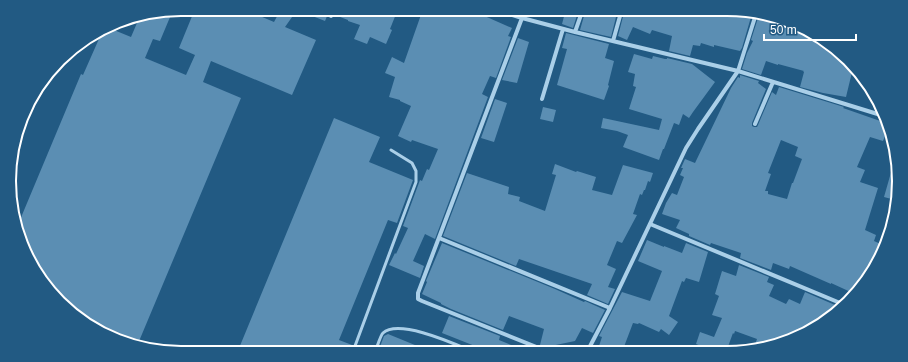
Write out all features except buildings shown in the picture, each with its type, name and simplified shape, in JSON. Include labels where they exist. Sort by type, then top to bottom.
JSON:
[{"type":"street","points":[[516,16],[575,32],[738,71],[877,114]]},
{"type":"street","points":[[575,32],[581,16]]},
{"type":"street","points":[[613,41],[620,16]]},
{"type":"street","points":[[522,18],[418,293],[418,299],[534,346]]},
{"type":"street","points":[[590,346],[610,308],[686,148],[738,71],[755,18]]},
{"type":"street","points":[[542,99],[563,29]]},
{"type":"street","points":[[755,124],[773,82]]},
{"type":"street","points":[[650,224],[839,302]]},
{"type":"street","points":[[439,238],[610,308]]},
{"type":"lane","points":[[355,346],[416,182],[416,170],[412,163],[391,150]]},
{"type":"lane","points":[[377,346],[382,333],[390,329],[402,328],[438,337],[460,346]]}]
